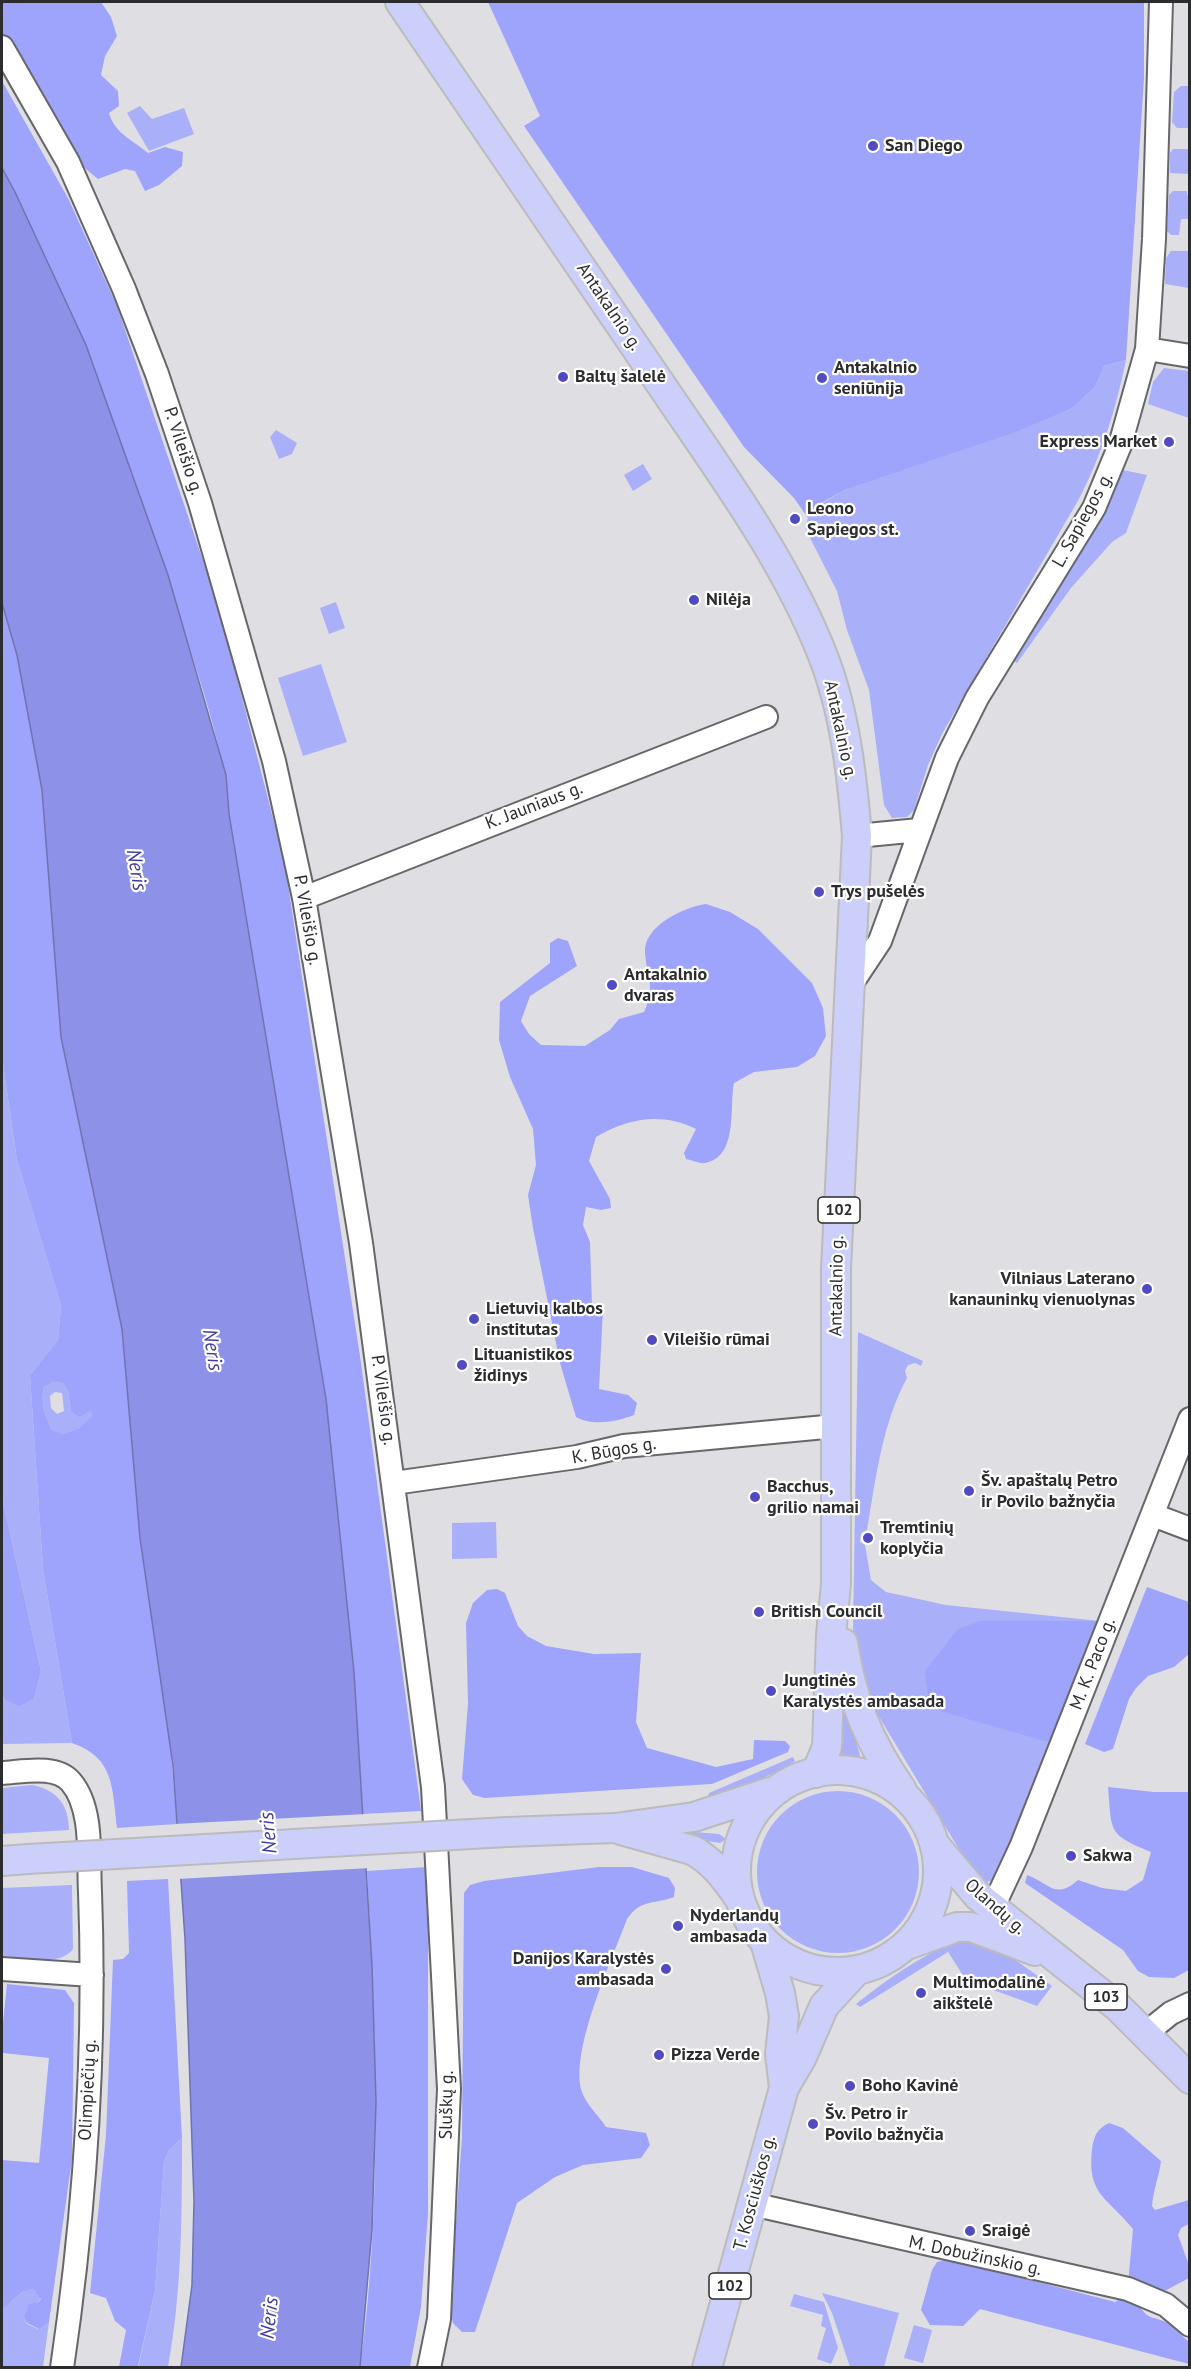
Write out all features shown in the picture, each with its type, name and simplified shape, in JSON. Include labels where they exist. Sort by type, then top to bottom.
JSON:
[{"type":"main road","name":"Antakalnio g.","points":[[400,2],[698,440],[789,583],[823,656],[835,694],[851,776],[857,836],[837,1269],[836,1584],[831,1635],[827,1748],[816,1773]]},
{"type":"main road","name":"Antakalnio g.","points":[[836,1584],[854,1698],[871,1740],[909,1800]]},
{"type":"main road","points":[[15,1860],[615,1828],[714,1813],[778,1789],[799,1778],[816,1773],[845,1770],[863,1773],[887,1784],[909,1800],[921,1816],[934,1843],[938,1870],[933,1903],[917,1933],[905,1946],[874,1965],[856,1970],[817,1970],[780,1955],[765,1942],[753,1928],[739,1898],[715,1868],[692,1850],[615,1828]]},
{"type":"main road","points":[[739,1898],[736,1875],[742,1836],[751,1818],[778,1789]]},
{"type":"main road","name":"Olandų g.","points":[[934,1843],[965,1884],[1118,2007],[1190,2079]]},
{"type":"main road","name":"Olandų g.","points":[[905,1946],[945,1929],[971,1927],[1026,1947],[1062,1964]]},
{"type":"main road","name":"T. Kosciuškos g.","points":[[765,1942],[780,1993],[784,2016],[780,2054],[784,2088]]},
{"type":"main road","name":"T. Kosciuškos g.","points":[[707,2367],[784,2088],[802,2057],[824,2006],[856,1970]]},
{"type":"street","name":"L. Sapiegos g.","points":[[850,986],[880,941],[947,758],[982,688],[1080,533],[1107,481],[1131,414],[1147,349],[1154,239],[1161,2]]},
{"type":"street","name":"P. Vileišio g.","points":[[2,47],[68,162],[124,289],[157,374],[200,503],[274,761],[304,898],[361,1243],[433,1787],[437,1840]]},
{"type":"street","points":[[1147,349],[1190,356]]},
{"type":"street","name":"K. Jauniaus g.","points":[[304,898],[766,717]]},
{"type":"street","points":[[857,836],[919,830]]},
{"type":"street","name":"M. K. Paco g.","points":[[993,1907],[1021,1847],[1190,1419]]},
{"type":"street","name":"K. Būgos g.","points":[[394,1483],[577,1457],[624,1446],[836,1426]]},
{"type":"street","points":[[1153,1515],[1190,1529]]},
{"type":"street","name":"Olimpiečių g.","points":[[2,1773],[38,1771],[61,1775],[75,1787],[84,1811],[87,1837],[92,1975],[89,2092],[80,2222],[62,2367]]},
{"type":"street","name":"Sluškų g.","points":[[429,2367],[440,2319],[449,2088],[437,1840]]},
{"type":"street","points":[[2,1969],[92,1975]]},
{"type":"street","points":[[1146,2033],[1171,2013],[1190,2004]]},
{"type":"street","name":"M. Dobužinskio g.","points":[[752,2204],[1128,2289],[1166,2306],[1190,2325]]},
{"type":"shaded area","points":[[2,2],[101,2],[111,17],[117,36],[105,56],[101,75],[118,91],[119,106],[109,113],[112,120],[125,136],[148,153],[165,147],[183,152],[182,166],[159,185],[145,191],[135,171],[125,169],[98,179],[81,165],[2,32]]},
{"type":"shaded area","points":[[488,2],[1144,2],[1144,78],[1126,360],[1104,366],[1095,387],[1071,409],[1016,432],[845,490],[817,505],[808,518],[794,498],[744,447],[524,126],[540,116]]},
{"type":"shaded area","points":[[2,81],[69,200],[117,306],[219,608],[285,865],[361,1363],[421,1811],[363,1814],[354,1672],[326,1399],[223,770],[201,684],[150,528],[84,359],[15,192],[2,168]]},
{"type":"shaded area","points":[[1181,86],[1189,86],[1189,128],[1177,128],[1172,122],[1174,92]]},
{"type":"shaded area","points":[[140,106],[152,119],[184,108],[194,134],[149,151],[127,113]]},
{"type":"shaded area","points":[[1173,149],[1189,149],[1188,174],[1170,173],[1170,153]]},
{"type":"shaded area","points":[[1173,191],[1187,191],[1189,196],[1189,219],[1181,219],[1179,235],[1171,235],[1167,231],[1169,195]]},
{"type":"shaded area","points":[[1171,251],[1189,251],[1189,288],[1165,284],[1166,258]]},
{"type":"shaded area","points":[[1126,360],[1107,431],[1095,465],[1079,499],[942,734],[928,765],[914,810],[907,817],[892,818],[884,805],[869,690],[847,630],[837,591],[805,528],[808,518],[817,506],[845,490],[1015,432],[1071,409],[1095,387],[1104,366]]},
{"type":"shaded area","points":[[1164,368],[1189,371],[1189,418],[1148,404],[1153,382]]},
{"type":"shaded area","points":[[276,430],[297,443],[292,454],[279,459],[270,437]]},
{"type":"shaded area","points":[[643,464],[652,479],[633,491],[624,475]]},
{"type":"shaded area","points":[[1123,470],[1147,475],[1126,533],[1112,542],[1071,588],[1017,663],[1010,659],[1101,517]]},
{"type":"shaded area","points":[[336,602],[345,628],[329,634],[320,608]]},
{"type":"shaded area","points":[[2,603],[17,655],[42,790],[61,1037],[122,1329],[140,1538],[167,1707],[177,1824],[117,1828],[112,1787],[104,1766],[86,1749],[72,1743],[43,1569],[30,1375],[58,1340],[61,1305],[17,1160],[2,1057]],"holes":[[[53,1382],[63,1383],[68,1392],[71,1411],[79,1417],[90,1411],[93,1416],[79,1428],[63,1434],[52,1430],[43,1404],[44,1387]]]},
{"type":"shaded area","points":[[321,664],[347,742],[303,756],[278,678]]},
{"type":"shaded area","points":[[706,904],[730,912],[758,929],[812,983],[823,1008],[826,1036],[815,1056],[797,1067],[754,1072],[734,1083],[728,1141],[716,1159],[703,1163],[686,1159],[684,1153],[696,1129],[671,1120],[633,1122],[620,1125],[596,1137],[589,1161],[610,1199],[611,1208],[601,1210],[586,1207],[583,1225],[590,1242],[592,1307],[603,1308],[599,1389],[628,1395],[637,1403],[634,1415],[620,1420],[596,1422],[582,1420],[576,1417],[560,1363],[533,1228],[528,1195],[536,1165],[533,1129],[510,1077],[499,1040],[500,1002],[550,963],[550,943],[558,938],[568,941],[577,966],[530,996],[521,1021],[529,1034],[541,1045],[585,1046],[610,1030],[619,1019],[644,1012],[650,996],[645,953],[646,943],[651,934],[658,926],[677,914]]},
{"type":"shaded area","points":[[2,1057],[17,1160],[61,1305],[58,1340],[30,1375],[43,1569],[72,1743],[2,1744],[2,1694],[5,1700],[19,1707],[34,1699],[41,1671],[2,1498]]},
{"type":"shaded area","points":[[858,1332],[923,1361],[921,1366],[915,1363],[908,1365],[905,1371],[907,1378],[891,1414],[881,1452],[867,1530],[861,1533],[860,1542],[865,1545],[871,1580],[886,1592],[946,1605],[1100,1621],[1007,1864],[991,1881],[986,1882],[974,1874],[867,1697],[855,1660],[853,1628]]},
{"type":"shaded area","points":[[53,1382],[63,1383],[68,1392],[71,1411],[90,1411],[94,1416],[79,1428],[63,1434],[52,1430],[44,1409],[44,1387]],"holes":[[[55,1392],[62,1393],[64,1411],[57,1414],[51,1408],[50,1396]]]},
{"type":"shaded area","points":[[2,1498],[41,1671],[34,1699],[19,1707],[5,1700],[2,1694]]},
{"type":"shaded area","points":[[496,1522],[497,1558],[452,1559],[452,1523]]},
{"type":"shaded area","points":[[1147,1587],[1189,1602],[1189,1654],[1174,1667],[1148,1676],[1136,1688],[1129,1699],[1113,1749],[1104,1752],[1085,1744]]},
{"type":"shaded area","points":[[497,1589],[505,1593],[518,1626],[527,1636],[546,1646],[594,1654],[641,1653],[636,1722],[647,1748],[716,1767],[753,1759],[754,1740],[785,1741],[790,1746],[788,1752],[712,1784],[485,1798],[473,1795],[462,1779],[468,1704],[466,1623],[473,1603],[487,1590]]},
{"type":"shaded area","points":[[980,1621],[1100,1621],[1052,1743],[940,1711],[928,1695],[925,1671],[958,1629]]},
{"type":"shaded area","points":[[841,1705],[845,1705],[860,1755],[858,1757],[842,1758],[839,1754]]},
{"type":"shaded area","points":[[793,1757],[795,1761],[786,1768],[706,1802],[709,1793]]},
{"type":"shaded area","points":[[32,1785],[41,1787],[60,1800],[67,1813],[69,1830],[2,1834],[2,1788]]},
{"type":"shaded area","points":[[1108,1787],[1154,1792],[1189,1792],[1189,1970],[1174,1978],[1149,1977],[1138,1971],[1123,1950],[1025,1883],[1027,1875],[1058,1890],[1078,1880],[1102,1888],[1126,1891],[1143,1880],[1151,1852],[1126,1841],[1115,1830],[1110,1814]]},
{"type":"shaded area","points":[[838,1791],[869,1797],[895,1815],[913,1841],[919,1872],[913,1903],[895,1929],[869,1947],[838,1953],[807,1947],[781,1929],[763,1903],[757,1872],[763,1841],[781,1815],[807,1797]]},
{"type":"shaded area","points":[[667,1830],[719,1834],[726,1839],[720,1843],[667,1835]]},
{"type":"shaded area","points":[[428,1867],[428,2213],[421,2307],[410,2367],[360,2368],[372,2244],[376,2120],[367,1871]]},
{"type":"shaded area","points":[[599,1867],[632,1867],[669,1878],[675,1888],[674,1897],[643,1905],[632,1912],[627,1919],[594,2006],[581,2054],[582,2092],[606,2127],[646,2133],[650,2145],[641,2158],[583,2165],[555,2177],[517,2203],[475,2332],[462,2332],[453,2323],[450,2308],[462,2137],[464,1893],[470,1885],[484,1881]]},
{"type":"shaded area","points":[[168,1879],[182,2138],[169,2150],[164,2162],[155,2291],[138,2366],[119,2367],[126,2330],[115,2321],[106,2298],[90,2293],[106,2135],[113,1960],[123,1959],[129,1953],[127,1881]]},
{"type":"shaded area","points":[[72,1885],[73,1949],[67,1955],[50,1960],[2,1956],[2,1888]]},
{"type":"shaded area","points":[[964,1939],[1000,1949],[1052,1986],[1037,2006],[966,1980],[948,1952],[860,2007],[856,2004],[908,1967],[935,1951]]},
{"type":"shaded area","points":[[7,1984],[65,1990],[74,2003],[72,2159],[49,2322],[39,2329],[27,2323],[24,2318],[29,2304],[37,2303],[41,2299],[33,2289],[22,2292],[2,2310],[2,2160],[39,2163],[49,2058],[3,2053],[2,2069],[2,2033]]},
{"type":"shaded area","points":[[1109,2123],[1123,2128],[1161,2161],[1152,2206],[1155,2210],[1189,2200],[1189,2224],[1181,2228],[1178,2235],[1189,2265],[1189,2278],[1144,2302],[1141,2308],[1149,2316],[1169,2324],[1189,2342],[1189,2364],[980,2309],[963,2326],[930,2325],[921,2310],[932,2270],[937,2262],[950,2259],[1115,2302],[1127,2295],[1133,2229],[1100,2194],[1092,2176],[1092,2149],[1095,2136]]},
{"type":"shaded area","points":[[182,2138],[179,2281],[168,2367],[138,2368],[155,2291],[164,2162],[169,2150]]},
{"type":"shaded area","points":[[33,2289],[41,2298],[24,2318],[27,2324],[38,2329],[49,2322],[43,2367],[2,2368],[2,2310],[22,2292]]},
{"type":"shaded area","points":[[822,2293],[899,2313],[884,2367],[850,2367],[832,2313]]},
{"type":"shaded area","points":[[794,2294],[824,2302],[838,2348],[831,2364],[817,2359],[826,2328],[821,2326],[823,2315],[790,2306]]},
{"type":"shaded area","points":[[914,2325],[932,2330],[923,2363],[904,2358]]},
{"type":"water","name":"Neris","points":[[2,168],[86,345],[168,575],[226,775],[229,814],[326,1399],[354,1672],[372,1966],[376,2102],[372,2230],[360,2367],[181,2367],[192,2285],[194,2201],[185,1939],[173,1766],[140,1538],[122,1329],[61,1037],[42,790],[17,655],[2,603]]},
{"type":"pier","points":[[366,1814],[370,1868],[178,1879],[174,1824]]},
{"type":"place","name":"San Diego","points":[[873,146]]},
{"type":"place","name":"Baltų šalelė","points":[[563,377]]},
{"type":"place","name":"Antakalnio seniūnija","points":[[822,378]]},
{"type":"place","name":"Express Market","points":[[1169,442]]},
{"type":"place","name":"Leono Sapiegos st.","points":[[795,519]]},
{"type":"place","name":"Nilėja","points":[[694,600]]},
{"type":"place","name":"Trys pušelės","points":[[819,892]]},
{"type":"place","name":"Antakalnio dvaras","points":[[612,985]]},
{"type":"place","name":"Vilniaus Laterano kanauninkų vienuolynas","points":[[1147,1289]]},
{"type":"place","name":"Lietuvių kalbos institutas","points":[[474,1319]]},
{"type":"place","name":"Vileišio rūmai","points":[[652,1340]]},
{"type":"place","name":"Lituanistikos židinys","points":[[462,1365]]},
{"type":"place","name":"Šv. apaštalų Petro ir Povilo bažnyčia","points":[[969,1491]]},
{"type":"place","name":"Bacchus, grilio namai","points":[[755,1497]]},
{"type":"place","name":"Tremtinių koplyčia","points":[[868,1538]]},
{"type":"place","name":"British Council","points":[[759,1612]]},
{"type":"place","name":"Jungtinės Karalystės ambasada","points":[[771,1691]]},
{"type":"place","name":"Sakwa","points":[[1071,1856]]},
{"type":"place","name":"Nyderlandų ambasada","points":[[678,1926]]},
{"type":"place","name":"Danijos Karalystės ambasada","points":[[666,1969]]},
{"type":"place","name":"Multimodalinė aikštelė","points":[[921,1993]]},
{"type":"place","name":"Pizza Verde","points":[[659,2055]]},
{"type":"place","name":"Boho Kavinė","points":[[850,2086]]},
{"type":"place","name":"Šv. Petro ir Povilo bažnyčia","points":[[813,2124]]},
{"type":"place","name":"Sraigė","points":[[970,2231]]}]
